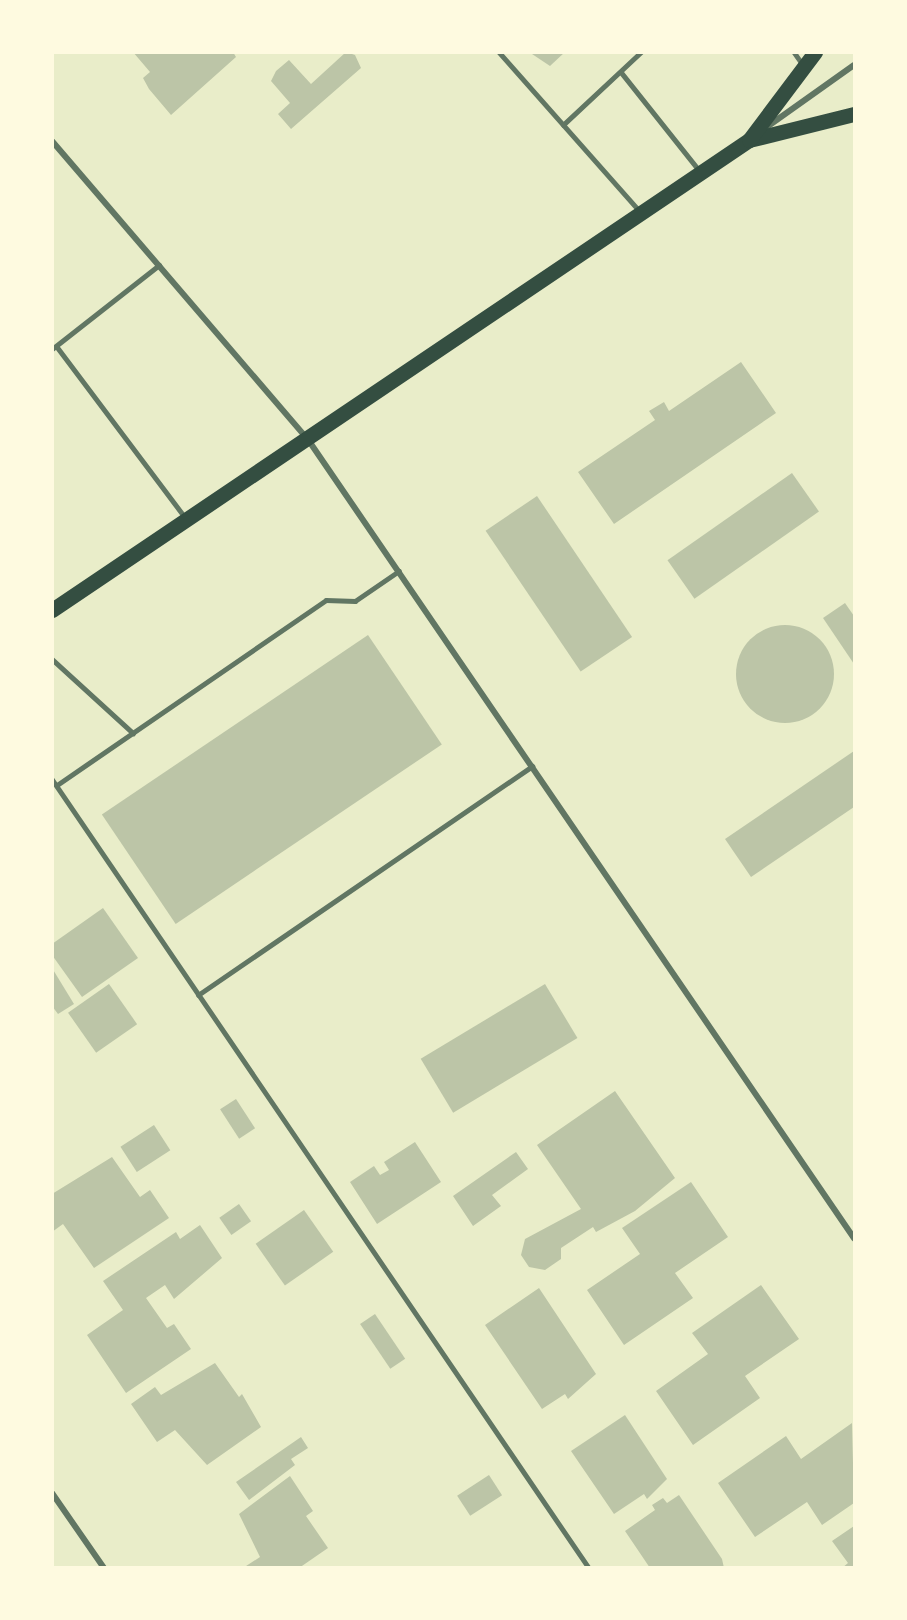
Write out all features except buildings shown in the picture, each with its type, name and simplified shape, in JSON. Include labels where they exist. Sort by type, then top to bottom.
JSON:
[{"type":"main road","points":[[52,610],[309,441],[748,140],[815,52]]},
{"type":"main road","points":[[748,140],[855,114]]},
{"type":"street","points":[[748,140],[855,65]]},
{"type":"street","points":[[52,141],[309,441],[855,1238]]},
{"type":"street","points":[[52,1493],[104,1568]]},
{"type":"lane","points":[[499,52],[642,214]]},
{"type":"lane","points":[[563,125],[641,52]]},
{"type":"lane","points":[[794,52],[804,66]]},
{"type":"lane","points":[[621,72],[701,173]]},
{"type":"lane","points":[[159,265],[55,348],[187,521]]},
{"type":"lane","points":[[57,785],[326,600],[355,601],[399,571]]},
{"type":"lane","points":[[52,659],[133,733]]},
{"type":"lane","points":[[198,996],[532,766]]},
{"type":"lane","points":[[52,779],[589,1568]]}]
